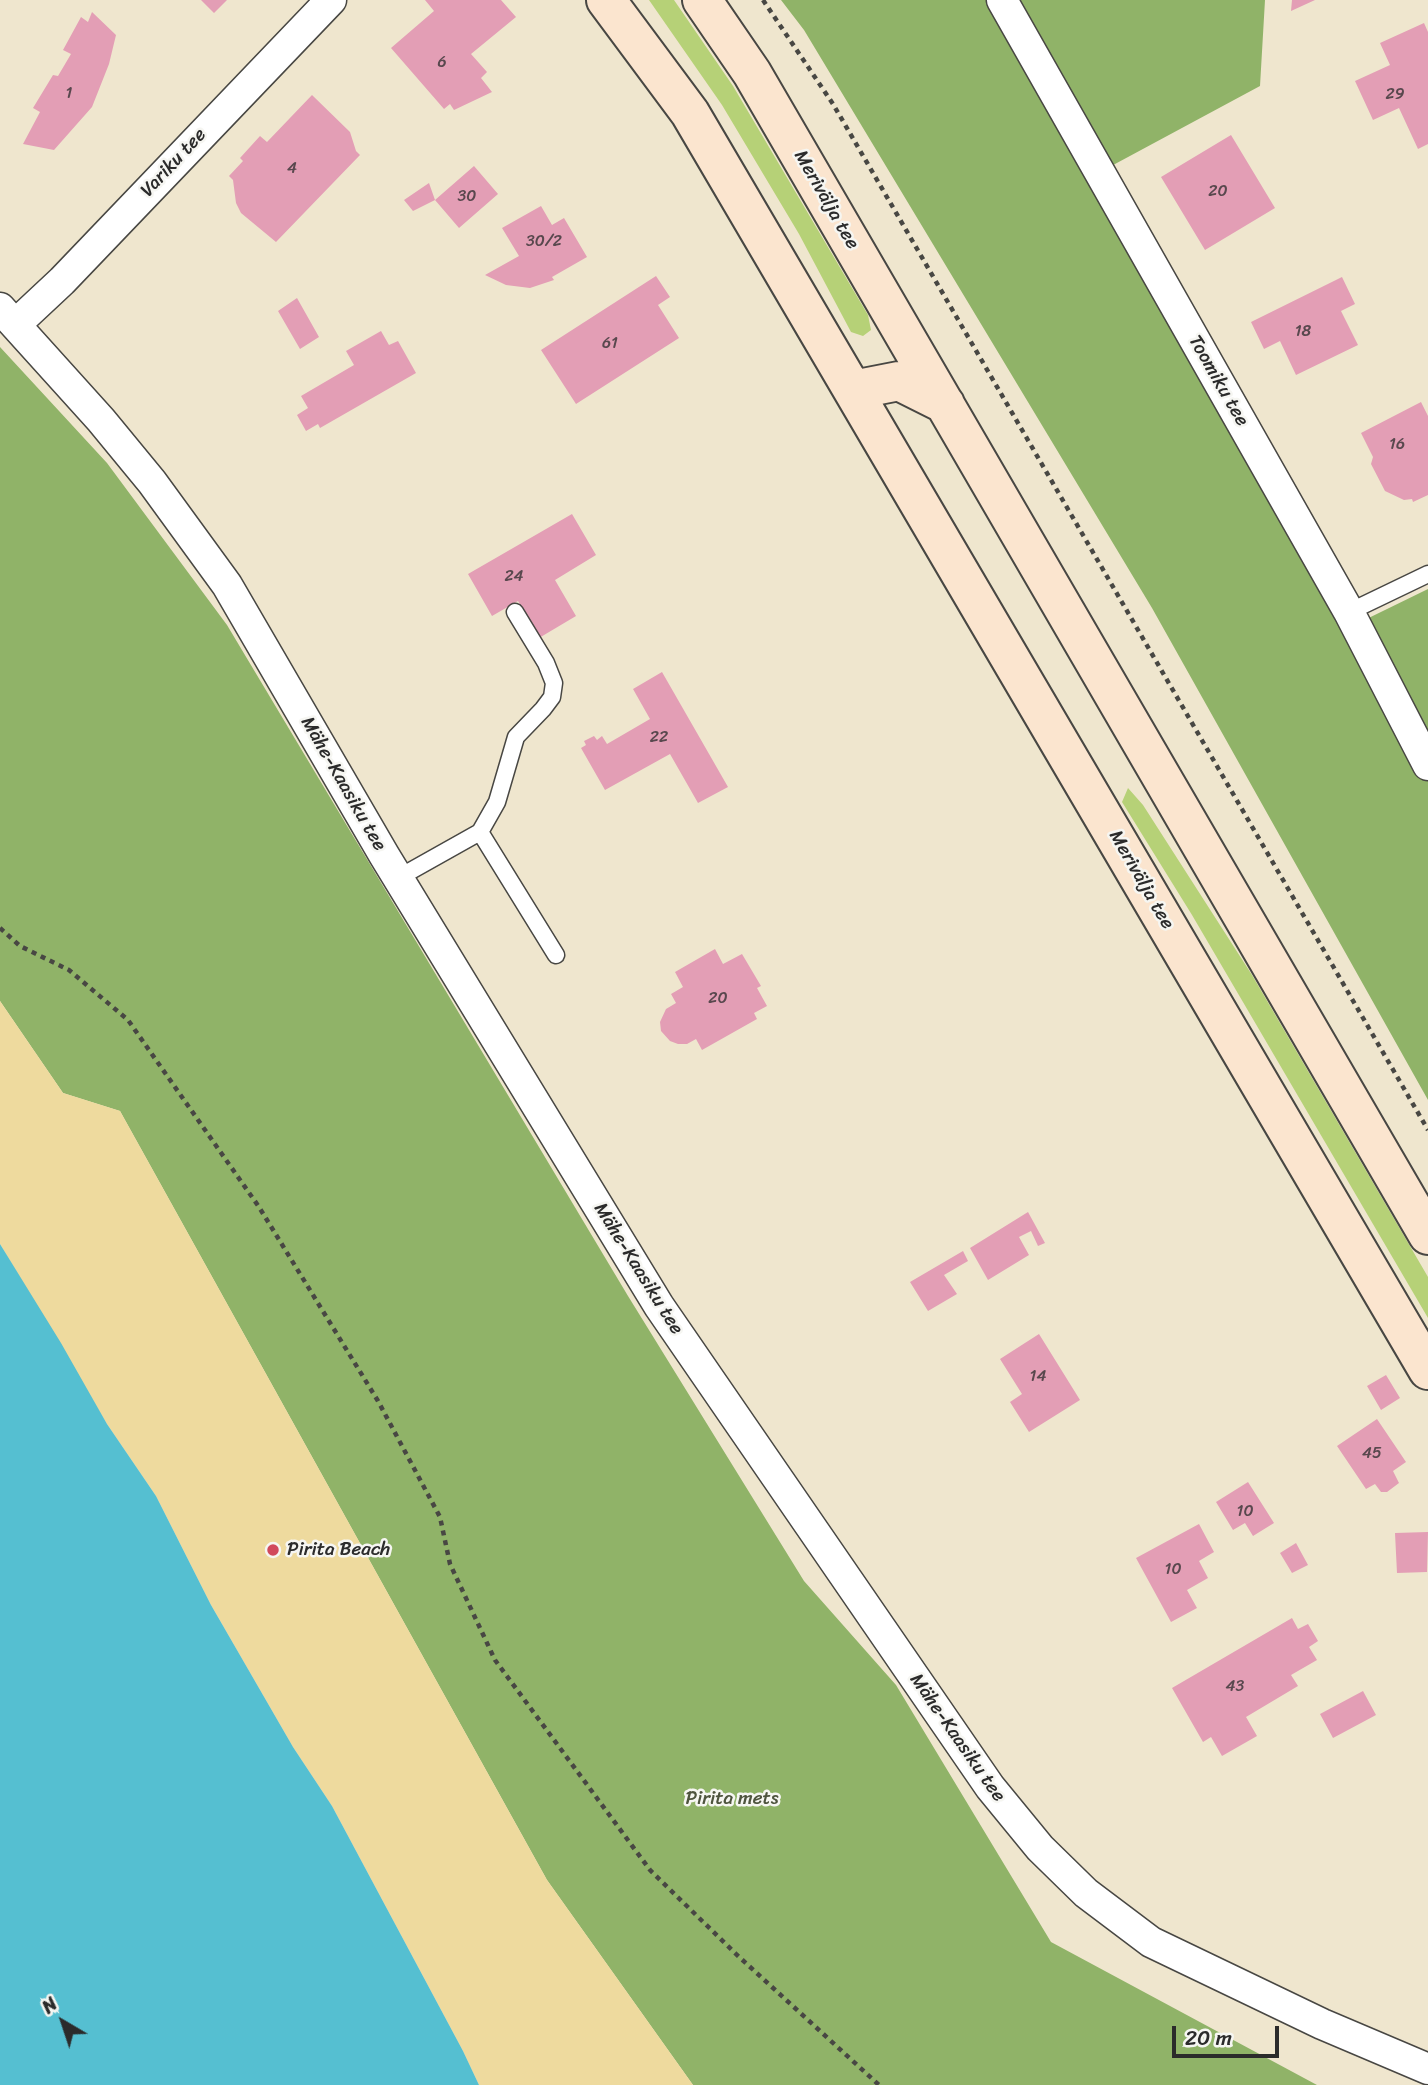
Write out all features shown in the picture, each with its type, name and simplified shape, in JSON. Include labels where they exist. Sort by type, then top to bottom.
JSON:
[{"type":"main road","name":"Merivälja tee","points":[[606,0],[690,113],[1428,1370]]},
{"type":"main road","name":"Merivälja tee","points":[[702,0],[752,73],[1428,1235]]},
{"type":"main road","points":[[853,390],[899,381],[945,404]]},
{"type":"street","name":"Variku tee","points":[[8,316],[62,281],[331,0]]},
{"type":"street","name":"Toomiku tee","points":[[1002,0],[1349,612],[1428,765]]},
{"type":"street","name":"Mähe-Kaasiku tee","points":[[8,316],[101,420],[152,482],[227,585],[398,878],[659,1306],[982,1776],[1040,1848],[1086,1894],[1151,1942],[1322,2024],[1428,2068]]},
{"type":"lane","points":[[1349,612],[1428,574]]},
{"type":"lane","points":[[398,878],[480,832],[497,802],[516,737],[552,697],[554,683],[546,663],[515,612]]},
{"type":"lane","points":[[480,832],[556,955]]},
{"type":"path","points":[[763,0],[833,104],[1428,1130]]},
{"type":"path","points":[[0,928],[20,946],[69,970],[128,1020],[259,1207],[378,1401],[440,1517],[450,1564],[495,1660],[650,1870],[737,1955],[879,2085]]},
{"type":"green space","points":[[649,0],[674,0],[733,86],[868,315],[871,330],[863,336],[851,332],[799,234],[722,105]]},
{"type":"green space","points":[[781,0],[1265,0],[1260,86],[1089,178],[1342,631],[1428,589],[1428,1100],[1152,608],[804,30]]},
{"type":"green space","name":"Pirita mets","points":[[0,347],[107,463],[227,625],[628,1296],[804,1581],[896,1685],[1051,1942],[1317,2085],[693,2085],[547,1880],[120,1111],[63,1093],[0,1001]]},
{"type":"green space","points":[[1128,788],[1143,805],[1252,975],[1428,1277],[1428,1318],[1192,915],[1122,802]]},
{"type":"sand","name":"Pirita Beach","points":[[0,1001],[63,1093],[120,1111],[547,1880],[693,2085],[479,2085],[332,1806],[293,1747],[211,1605],[156,1496],[107,1424],[0,1244]]},
{"type":"water","points":[[0,1244],[107,1424],[156,1496],[211,1605],[293,1747],[332,1806],[479,2085],[0,2085]]},
{"type":"building","points":[[201,0],[227,0],[214,13]]},
{"type":"building","points":[[425,0],[501,0],[516,17],[471,54],[487,72],[481,78],[492,92],[454,110],[450,104],[444,109],[391,48],[434,11]]},
{"type":"building","points":[[1292,0],[1315,0],[1291,11]]},
{"type":"building","points":[[92,12],[116,35],[109,64],[92,107],[54,150],[23,144],[40,112],[33,108],[53,75],[58,76],[71,54],[63,50],[81,17],[88,22]]},
{"type":"building","points":[[1424,23],[1428,32],[1428,144],[1418,149],[1399,108],[1373,120],[1355,81],[1390,65],[1380,43]]},
{"type":"building","points":[[312,95],[350,132],[360,155],[276,242],[241,213],[236,203],[233,180],[229,176],[243,161],[240,158],[260,136],[267,142]]},
{"type":"building","points":[[1231,135],[1275,208],[1205,250],[1161,177]]},
{"type":"building","points":[[474,166],[498,194],[459,228],[435,200]]},
{"type":"building","points":[[429,183],[435,200],[413,211],[404,200]]},
{"type":"building","points":[[541,206],[552,225],[564,218],[587,257],[552,277],[554,280],[530,288],[506,285],[485,275],[519,256],[502,228]]},
{"type":"building","points":[[656,276],[670,297],[658,305],[679,338],[576,404],[541,350]]},
{"type":"building","points":[[1342,277],[1355,304],[1341,311],[1358,345],[1296,375],[1280,341],[1264,349],[1251,322]]},
{"type":"building","points":[[297,298],[319,337],[300,349],[278,311]]},
{"type":"building","points":[[381,331],[389,345],[398,341],[416,373],[320,428],[318,424],[306,431],[297,415],[308,408],[301,396],[354,365],[346,351]]},
{"type":"building","points":[[1421,402],[1428,416],[1428,495],[1413,502],[1412,499],[1404,500],[1385,491],[1371,464],[1373,457],[1361,433]]},
{"type":"building","points":[[572,514],[596,555],[555,580],[576,616],[539,638],[518,601],[492,616],[468,574]]},
{"type":"building","points":[[662,672],[728,787],[698,803],[670,754],[605,790],[581,748],[586,745],[584,741],[594,736],[597,740],[602,736],[607,744],[650,719],[633,689]]},
{"type":"building","points":[[715,949],[723,964],[742,954],[761,986],[757,988],[767,1006],[754,1013],[757,1019],[702,1050],[696,1039],[687,1044],[670,1041],[661,1031],[660,1022],[666,1009],[676,1003],[671,994],[683,987],[675,972]]},
{"type":"building","points":[[1028,1212],[1045,1243],[1038,1246],[1031,1231],[1019,1237],[1029,1255],[988,1280],[970,1248]]},
{"type":"building","points":[[963,1251],[968,1261],[944,1275],[957,1294],[928,1311],[910,1282]]},
{"type":"building","points":[[1039,1334],[1080,1400],[1029,1432],[1010,1402],[1022,1394],[1000,1359]]},
{"type":"building","points":[[1386,1375],[1400,1398],[1381,1410],[1367,1386]]},
{"type":"building","points":[[1377,1419],[1406,1462],[1393,1471],[1399,1483],[1387,1492],[1381,1492],[1375,1484],[1366,1489],[1337,1446]]},
{"type":"building","points":[[1248,1482],[1274,1523],[1253,1536],[1245,1523],[1233,1530],[1216,1502]]},
{"type":"building","points":[[1199,1524],[1214,1552],[1199,1561],[1208,1578],[1187,1590],[1197,1608],[1171,1622],[1136,1558]]},
{"type":"building","points":[[1428,1532],[1427,1572],[1397,1573],[1395,1533]]},
{"type":"building","points":[[1296,1543],[1308,1565],[1292,1573],[1280,1553]]},
{"type":"building","points":[[1292,1618],[1298,1629],[1308,1624],[1318,1641],[1309,1647],[1317,1660],[1291,1675],[1298,1686],[1246,1717],[1257,1736],[1222,1756],[1211,1737],[1203,1742],[1172,1688]]},
{"type":"building","points":[[1363,1691],[1376,1715],[1333,1738],[1320,1714]]},
{"type":"place","name":"Pirita Beach","points":[[273,1550]]}]
